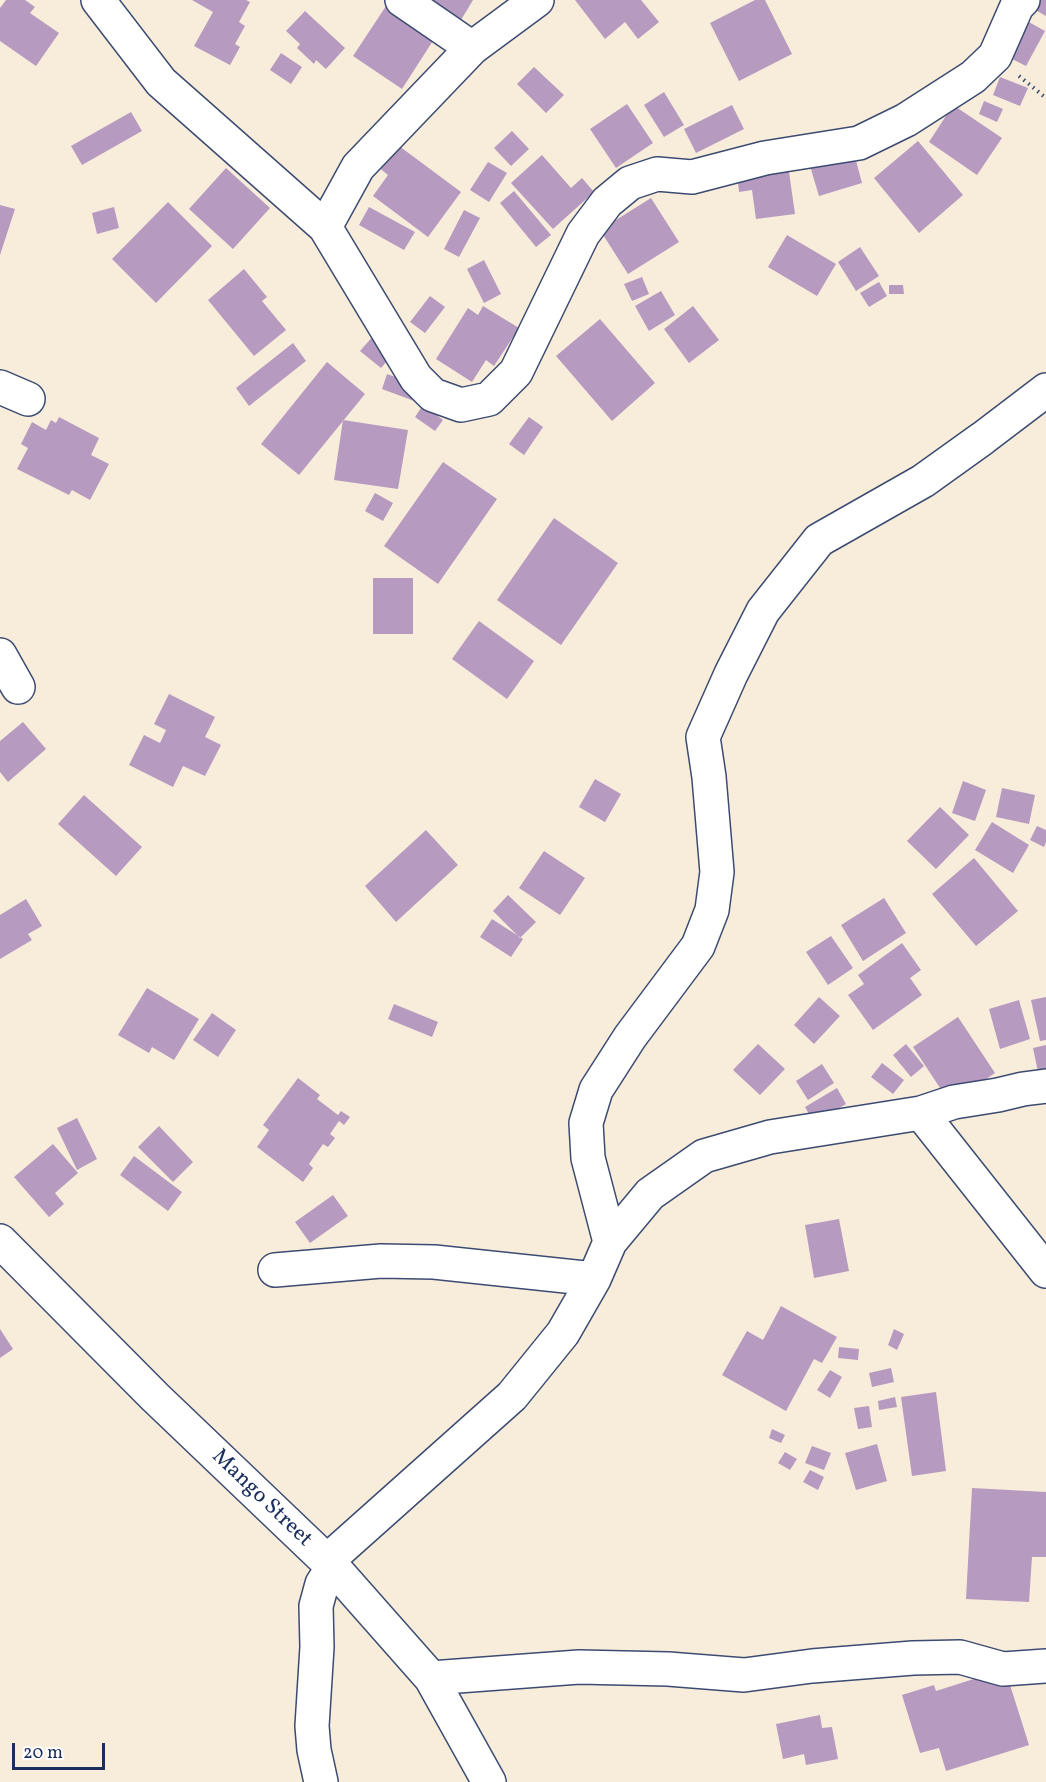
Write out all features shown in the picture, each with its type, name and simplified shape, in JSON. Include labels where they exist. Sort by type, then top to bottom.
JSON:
[{"type":"street","points":[[98,0],[161,82],[325,227],[417,378],[433,395],[461,405],[489,399],[516,372],[583,234],[607,202],[630,183],[657,174],[692,177],[765,158],[859,142],[869,138],[906,120],[973,77],[995,56],[1017,6],[1023,0]]},
{"type":"street","points":[[402,0],[471,48]]},
{"type":"street","points":[[325,227],[358,167],[471,48],[537,0]]},
{"type":"street","points":[[610,1242],[588,1158],[586,1123],[596,1090],[630,1037],[698,946],[712,910],[717,873],[709,777],[703,737],[731,674],[763,611],[819,540],[922,481],[1046,390]]},
{"type":"street","points":[[0,655],[18,687]]},
{"type":"street","points":[[321,1782],[314,1750],[312,1726],[317,1647],[316,1606],[330,1564],[512,1396],[563,1333],[594,1279],[610,1242],[650,1194],[704,1156],[770,1137],[921,1113],[954,1102],[1046,1086]]},
{"type":"street","points":[[921,1113],[1046,1270]]},
{"type":"street","name":"Mango Street","points":[[0,1241],[155,1397],[330,1564],[431,1677],[489,1782]]},
{"type":"street","points":[[275,1270],[381,1261],[434,1262],[594,1279]]},
{"type":"street","points":[[431,1677],[579,1667],[744,1674],[913,1658],[960,1657],[1003,1669],[1046,1666]]},
{"type":"building","points":[[6,0],[25,0],[35,7],[30,13],[59,33],[36,66],[0,41],[0,8]]},
{"type":"building","points":[[192,0],[246,0],[250,2],[239,22],[245,26],[235,44],[240,47],[230,65],[194,46],[213,12]]},
{"type":"building","points":[[430,0],[473,0],[461,20]]},
{"type":"building","points":[[575,0],[641,0],[659,22],[638,39],[625,22],[605,39]]},
{"type":"building","points":[[755,0],[765,0],[792,54],[739,81],[710,23]]},
{"type":"building","points":[[1036,0],[1046,0],[1046,16],[1032,8]]},
{"type":"building","points":[[388,3],[436,36],[402,89],[353,56]]},
{"type":"building","points":[[305,11],[345,48],[326,69],[316,60],[314,64],[297,48],[300,44],[286,31]]},
{"type":"building","points":[[1027,21],[1045,31],[1026,66],[1008,57]]},
{"type":"building","points":[[281,53],[302,67],[291,84],[270,70]]},
{"type":"building","points":[[534,67],[564,95],[546,113],[517,84]]},
{"type":"building","points":[[1000,77],[1028,88],[1020,106],[993,95]]},
{"type":"building","points":[[664,92],[684,125],[664,137],[644,105]]},
{"type":"building","points":[[984,101],[1003,109],[997,122],[979,114]]},
{"type":"building","points":[[627,104],[653,143],[616,168],[590,129]]},
{"type":"building","points":[[732,105],[744,129],[696,153],[684,129]]},
{"type":"building","points":[[953,105],[1002,138],[977,175],[929,142]]},
{"type":"building","points":[[131,112],[142,131],[82,165],[71,146]]},
{"type":"building","points":[[512,131],[529,149],[511,166],[494,148]]},
{"type":"building","points":[[918,141],[963,195],[919,233],[874,178]]},
{"type":"building","points":[[395,143],[461,192],[428,237],[373,196],[388,175],[377,166]]},
{"type":"building","points":[[854,153],[862,183],[819,196],[810,166]]},
{"type":"building","points":[[542,155],[571,188],[582,178],[594,192],[553,229],[511,183]]},
{"type":"building","points":[[488,162],[507,173],[489,202],[470,190]]},
{"type":"building","points":[[788,165],[795,214],[756,219],[752,190],[739,192],[737,171]]},
{"type":"building","points":[[226,168],[270,208],[233,249],[189,209]]},
{"type":"building","points":[[514,191],[551,235],[536,247],[500,203]]},
{"type":"building","points":[[651,198],[679,242],[628,274],[600,230]]},
{"type":"building","points":[[168,202],[212,246],[156,303],[112,259]]},
{"type":"building","points":[[0,205],[15,209],[0,255]]},
{"type":"building","points":[[114,207],[119,228],[97,234],[92,213]]},
{"type":"building","points":[[369,207],[415,232],[404,250],[359,225]]},
{"type":"building","points":[[464,210],[480,218],[459,257],[444,249]]},
{"type":"building","points":[[787,235],[836,264],[817,296],[768,267]]},
{"type":"building","points":[[860,247],[879,276],[856,291],[838,262]]},
{"type":"building","points":[[484,260],[501,294],[484,303],[467,269]]},
{"type":"building","points":[[244,269],[267,297],[262,301],[286,330],[254,356],[208,300]]},
{"type":"building","points":[[642,277],[649,294],[632,301],[624,284]]},
{"type":"building","points":[[879,282],[887,296],[869,307],[860,293]]},
{"type":"building","points":[[889,285],[903,285],[904,294],[889,294]]},
{"type":"building","points":[[661,291],[675,315],[649,331],[635,306]]},
{"type":"building","points":[[430,296],[445,307],[425,333],[410,322]]},
{"type":"building","points":[[483,306],[519,328],[494,366],[486,360],[472,382],[436,359],[468,308],[478,315]]},
{"type":"building","points":[[693,306],[719,340],[689,363],[664,329]]},
{"type":"building","points":[[600,319],[655,383],[612,421],[556,356]]},
{"type":"building","points":[[374,335],[394,353],[381,368],[360,351]]},
{"type":"building","points":[[293,343],[306,361],[249,406],[236,388]]},
{"type":"building","points":[[327,362],[365,394],[299,475],[261,444]]},
{"type":"building","points":[[387,374],[423,387],[417,402],[382,389]]},
{"type":"building","points":[[423,405],[443,420],[435,431],[415,417]]},
{"type":"building","points":[[59,417],[99,438],[91,455],[109,464],[90,500],[72,490],[69,495],[17,469],[28,448],[21,444],[32,422],[46,430],[51,420],[56,423]]},
{"type":"building","points":[[529,417],[543,427],[524,455],[509,444]]},
{"type":"building","points":[[343,420],[408,430],[398,489],[334,480]]},
{"type":"building","points":[[443,462],[497,499],[438,584],[384,546]]},
{"type":"building","points":[[375,493],[393,503],[383,521],[365,511]]},
{"type":"building","points":[[554,518],[618,563],[561,645],[497,600]]},
{"type":"building","points":[[373,578],[413,578],[413,634],[373,634]]},
{"type":"building","points":[[479,621],[534,661],[507,699],[452,659]]},
{"type":"building","points":[[169,694],[215,717],[205,737],[221,745],[205,776],[183,766],[173,787],[129,765],[144,735],[160,743],[166,730],[154,724]]},
{"type":"building","points":[[23,722],[46,749],[8,782],[0,772],[0,741]]},
{"type":"building","points":[[595,779],[621,794],[605,822],[579,807]]},
{"type":"building","points":[[963,781],[986,790],[975,821],[952,813]]},
{"type":"building","points":[[1002,788],[1035,795],[1029,824],[996,817]]},
{"type":"building","points":[[84,795],[142,847],[116,876],[58,824]]},
{"type":"building","points":[[940,807],[969,835],[936,869],[907,841]]},
{"type":"building","points":[[992,822],[1029,845],[1013,873],[975,850]]},
{"type":"building","points":[[1037,826],[1046,830],[1044,847],[1030,840]]},
{"type":"building","points":[[426,830],[458,865],[396,922],[365,886]]},
{"type":"building","points":[[544,851],[585,878],[560,915],[519,888]]},
{"type":"building","points":[[974,858],[1018,911],[976,946],[932,894]]},
{"type":"building","points":[[508,895],[536,922],[520,938],[493,911]]},
{"type":"building","points":[[884,898],[906,933],[863,961],[841,925]]},
{"type":"building","points":[[26,899],[42,926],[28,934],[32,940],[0,959],[0,915]]},
{"type":"building","points":[[492,919],[523,939],[511,957],[480,937]]},
{"type":"building","points":[[831,936],[853,968],[828,985],[806,952]]},
{"type":"building","points":[[902,943],[921,970],[910,978],[922,995],[873,1030],[848,995],[864,984],[858,975]]},
{"type":"building","points":[[147,988],[199,1019],[174,1060],[152,1047],[149,1053],[118,1035]]},
{"type":"building","points":[[819,997],[840,1016],[814,1044],[794,1025]]},
{"type":"building","points":[[1046,997],[1046,1040],[1040,1041],[1031,1000]]},
{"type":"building","points":[[1019,1000],[1030,1039],[1000,1049],[989,1009]]},
{"type":"building","points":[[394,1004],[438,1022],[432,1037],[388,1019]]},
{"type":"building","points":[[212,1013],[236,1030],[218,1057],[193,1040]]},
{"type":"building","points":[[958,1017],[995,1073],[950,1103],[913,1047]]},
{"type":"building","points":[[758,1044],[785,1069],[760,1095],[733,1070]]},
{"type":"building","points":[[906,1044],[924,1066],[911,1077],[893,1055]]},
{"type":"building","points":[[1046,1045],[1046,1095],[1043,1096],[1033,1048]]},
{"type":"building","points":[[882,1063],[904,1080],[893,1094],[871,1077]]},
{"type":"building","points":[[822,1064],[834,1083],[808,1100],[796,1081]]},
{"type":"building","points":[[298,1078],[320,1095],[317,1099],[338,1115],[341,1111],[350,1117],[344,1125],[339,1121],[330,1134],[335,1138],[328,1147],[323,1144],[309,1164],[313,1168],[303,1182],[257,1147],[269,1130],[263,1125]]},
{"type":"building","points":[[837,1088],[846,1104],[814,1123],[805,1107]]},
{"type":"building","points":[[77,1118],[97,1159],[77,1170],[57,1128]]},
{"type":"building","points":[[159,1126],[193,1162],[173,1182],[138,1147]]},
{"type":"building","points":[[53,1144],[78,1173],[55,1193],[64,1204],[49,1217],[14,1177]]},
{"type":"building","points":[[134,1156],[182,1192],[168,1211],[120,1175]]},
{"type":"building","points":[[333,1195],[348,1216],[310,1243],[295,1222]]},
{"type":"building","points":[[839,1219],[849,1271],[814,1278],[805,1225]]},
{"type":"building","points":[[781,1306],[837,1337],[822,1363],[814,1359],[786,1411],[722,1375],[747,1331],[763,1340]]},
{"type":"building","points":[[0,1329],[13,1349],[0,1358]]},
{"type":"building","points":[[894,1329],[904,1334],[897,1350],[888,1345]]},
{"type":"building","points":[[839,1347],[859,1349],[858,1360],[838,1358]]},
{"type":"building","points":[[891,1368],[894,1382],[872,1387],[869,1373]]},
{"type":"building","points":[[830,1370],[842,1377],[830,1398],[817,1390]]},
{"type":"building","points":[[936,1392],[946,1471],[912,1476],[901,1397]]},
{"type":"building","points":[[895,1397],[897,1407],[879,1410],[878,1401]]},
{"type":"building","points":[[869,1406],[872,1427],[858,1429],[854,1408]]},
{"type":"building","points":[[772,1429],[785,1435],[781,1443],[769,1438]]},
{"type":"building","points":[[877,1444],[887,1481],[856,1490],[845,1453]]},
{"type":"building","points":[[812,1446],[831,1453],[824,1470],[805,1463]]},
{"type":"building","points":[[785,1452],[797,1459],[790,1470],[778,1463]]},
{"type":"building","points":[[810,1470],[824,1477],[818,1490],[803,1482]]},
{"type":"building","points":[[972,1488],[1046,1492],[1046,1557],[1032,1557],[1029,1602],[966,1599]]},
{"type":"building","points":[[1005,1669],[1029,1745],[946,1771],[939,1748],[920,1753],[902,1695],[934,1685],[936,1691]]},
{"type":"building","points":[[820,1715],[822,1728],[832,1727],[838,1759],[806,1765],[804,1754],[783,1759],[776,1724]]}]
